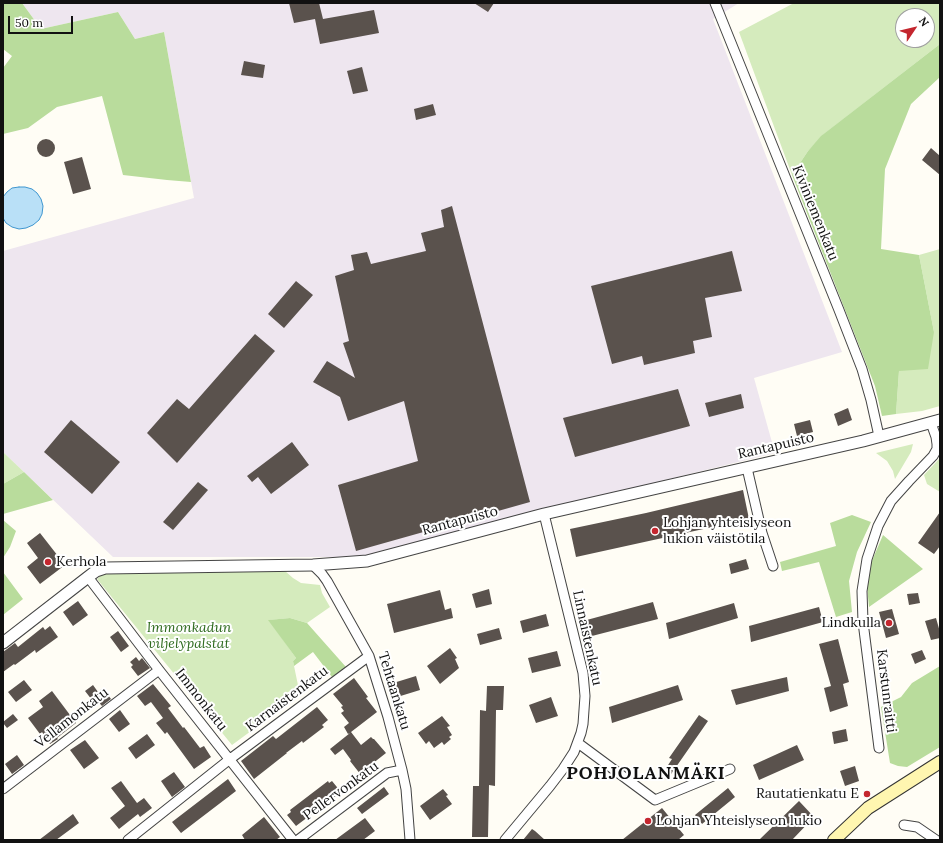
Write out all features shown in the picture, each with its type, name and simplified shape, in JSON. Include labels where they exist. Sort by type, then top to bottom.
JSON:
[{"type":"main road","points":[[834,840],[868,808],[940,762]]},
{"type":"street","name":"Kiviniemenkatu","points":[[715,3],[862,369],[879,436]]},
{"type":"street","name":"Rantapuisto","points":[[3,643],[88,576],[105,568],[313,565],[367,561],[544,514],[747,468],[936,421]]},
{"type":"street","name":"Karstunraitti","points":[[879,748],[863,622],[862,591],[867,559],[878,526],[891,501],[933,456],[937,444],[936,421]]},
{"type":"street","points":[[747,468],[762,533],[773,566]]},
{"type":"street","name":"Linnaistenkatu","points":[[505,840],[554,780],[574,752],[584,724],[585,696],[583,673],[544,514]]},
{"type":"street","name":"Tehtaankatu","points":[[313,565],[325,577],[369,656],[388,717],[402,770],[406,789],[410,840]]},
{"type":"street","name":"Immonkatu","points":[[88,576],[159,670],[293,840]]},
{"type":"street","name":"Karnaistenkatu","points":[[128,840],[230,759],[369,656]]},
{"type":"street","name":"Vellamonkatu","points":[[3,789],[159,670]]},
{"type":"street","points":[[578,743],[655,800],[730,769]]},
{"type":"street","name":"Pellervonkatu","points":[[298,840],[387,773],[402,770]]},
{"type":"street","points":[[904,824],[917,827],[936,840]]},
{"type":"shaded area","points":[[22,3],[739,3],[713,19],[842,352],[754,378],[775,453],[358,557],[113,557],[3,452],[3,251],[194,198],[164,32],[135,39],[118,12],[41,29]]},
{"type":"green space","points":[[3,3],[22,3],[41,29],[118,12],[135,39],[164,32],[191,182],[123,175],[102,96],[57,107],[28,128],[3,134],[3,68],[12,56],[3,49]]},
{"type":"green space","points":[[794,3],[940,3],[940,44],[935,48],[935,8],[895,8],[895,48],[935,48],[824,134],[808,151],[792,175],[739,32]]},
{"type":"green space","points":[[940,44],[940,77],[911,104],[885,169],[881,249],[919,255],[934,332],[928,369],[899,371],[896,414],[882,416],[875,386],[792,175],[808,151],[821,136]]},
{"type":"green space","points":[[940,249],[940,406],[922,411],[896,414],[899,371],[934,332],[919,255]]},
{"type":"green space","points":[[913,444],[911,452],[895,479],[893,471],[887,461],[876,453]]},
{"type":"green space","points":[[3,452],[24,472],[3,484]]},
{"type":"green space","points":[[940,458],[940,492],[927,484],[924,475]]},
{"type":"green space","points":[[24,472],[53,500],[3,514],[3,484]]},
{"type":"green space","points":[[852,515],[871,522],[857,552],[849,581],[852,612],[836,617],[819,562],[782,571],[780,562],[836,546],[830,523]]},
{"type":"green space","points":[[3,520],[16,531],[10,547],[3,558]]},
{"type":"green space","points":[[883,535],[923,569],[869,607],[867,586],[871,563]]},
{"type":"green space","name":"Immonkadun viljelypalstat","points":[[285,571],[301,583],[320,585],[322,593],[330,607],[307,623],[290,618],[269,620],[296,658],[293,661],[300,695],[232,745],[97,579],[104,573]]},
{"type":"green space","points":[[3,572],[23,599],[3,615]]},
{"type":"green space","points":[[290,618],[307,623],[346,667],[332,677],[313,652],[294,666],[293,661],[296,658],[268,620]]},
{"type":"green space","points":[[940,666],[940,747],[907,767],[890,763],[881,707],[901,697],[912,683]]},
{"type":"water","points":[[19,187],[32,189],[41,199],[43,206],[42,214],[39,220],[33,225],[19,229],[6,223],[3,218],[3,197],[12,188]]},
{"type":"building","points":[[289,3],[319,3],[323,19],[374,10],[379,33],[320,44],[315,19],[294,23]]},
{"type":"building","points":[[474,3],[494,3],[488,12]]},
{"type":"building","points":[[244,61],[265,65],[263,78],[241,75]]},
{"type":"building","points":[[362,67],[368,91],[353,94],[347,71]]},
{"type":"building","points":[[433,104],[436,115],[416,120],[414,109]]},
{"type":"building","points":[[42,139],[50,139],[55,144],[53,155],[50,157],[42,157],[37,152],[37,144]]},
{"type":"building","points":[[931,148],[940,156],[940,175],[922,160]]},
{"type":"building","points":[[82,157],[91,189],[73,194],[64,162]]},
{"type":"building","points":[[452,206],[530,502],[356,551],[338,485],[418,461],[404,401],[348,421],[340,397],[313,382],[327,361],[355,378],[343,343],[349,341],[335,276],[354,270],[351,255],[367,252],[371,264],[426,251],[421,233],[444,227],[441,210]]},
{"type":"building","points":[[732,251],[742,291],[705,298],[712,337],[693,341],[695,353],[644,365],[642,356],[612,364],[591,286]]},
{"type":"building","points":[[296,281],[313,295],[284,328],[268,314]]},
{"type":"building","points":[[255,334],[275,351],[177,463],[147,433],[177,399],[189,409]]},
{"type":"building","points":[[678,389],[690,426],[575,457],[563,418]]},
{"type":"building","points":[[741,394],[744,408],[709,417],[705,403]]},
{"type":"building","points":[[848,408],[852,420],[838,426],[834,414]]},
{"type":"building","points":[[71,420],[120,462],[92,494],[44,452]]},
{"type":"building","points":[[810,420],[813,432],[797,436],[794,424]]},
{"type":"building","points":[[292,442],[309,465],[271,494],[258,477],[252,482],[247,476]]},
{"type":"building","points":[[198,482],[208,490],[173,530],[163,522]]},
{"type":"building","points":[[743,490],[749,519],[576,557],[570,529]]},
{"type":"building","points":[[940,512],[940,546],[934,554],[918,543]]},
{"type":"building","name":"Kerhola","points":[[40,533],[65,565],[40,584],[27,567],[38,558],[27,543]]},
{"type":"building","points":[[746,559],[749,569],[731,574],[729,564]]},
{"type":"building","points":[[489,589],[492,604],[476,608],[472,594]]},
{"type":"building","points":[[440,590],[445,610],[451,608],[453,618],[394,633],[387,604]]},
{"type":"building","points":[[918,593],[920,603],[909,605],[907,594]]},
{"type":"building","points":[[78,601],[88,615],[73,626],[63,612]]},
{"type":"building","points":[[653,602],[658,619],[588,637],[583,621]]},
{"type":"building","points":[[734,603],[738,618],[669,639],[666,623]]},
{"type":"building","points":[[819,607],[823,622],[751,642],[749,626]]},
{"type":"building","name":"Lindkulla","points":[[892,609],[899,634],[886,638],[879,612]]},
{"type":"building","points":[[546,614],[549,626],[523,633],[520,621]]},
{"type":"building","points":[[936,618],[940,638],[931,640],[925,621]]},
{"type":"building","points":[[50,626],[58,637],[36,653],[35,650],[3,672],[3,652],[15,643],[18,647],[43,627],[45,630]]},
{"type":"building","points":[[499,628],[502,639],[480,645],[477,634]]},
{"type":"building","points":[[118,631],[129,646],[121,652],[110,637]]},
{"type":"building","points":[[838,639],[849,682],[843,684],[848,706],[830,712],[824,688],[831,686],[819,644]]},
{"type":"building","points":[[450,648],[457,658],[455,659],[459,668],[440,684],[427,666]]},
{"type":"building","points":[[922,650],[926,659],[915,664],[911,654]]},
{"type":"building","points":[[557,651],[561,666],[532,673],[528,658]]},
{"type":"building","points":[[136,657],[139,661],[142,658],[150,668],[138,676],[131,667],[133,665],[130,662]]},
{"type":"building","points":[[416,676],[420,690],[394,698],[390,684]]},
{"type":"building","points":[[787,677],[789,691],[736,705],[731,690]]},
{"type":"building","points":[[354,678],[368,697],[366,698],[377,712],[351,732],[361,745],[371,737],[386,753],[372,764],[374,766],[361,775],[343,749],[335,755],[330,749],[350,733],[348,734],[344,727],[349,723],[341,713],[344,711],[341,707],[343,706],[333,694]]},
{"type":"building","points":[[24,680],[32,690],[16,702],[8,692]]},
{"type":"building","points":[[153,684],[171,706],[168,708],[183,728],[184,727],[200,748],[204,746],[211,757],[194,769],[167,732],[165,734],[156,723],[163,718],[151,702],[145,706],[137,696]]},
{"type":"building","points":[[93,685],[98,692],[103,688],[111,699],[102,706],[95,698],[92,700],[85,691]]},
{"type":"building","points":[[678,685],[683,700],[612,723],[609,707]]},
{"type":"building","points":[[487,686],[504,686],[503,710],[496,710],[495,786],[489,785],[488,837],[472,837],[473,786],[479,786],[480,710],[486,711]]},
{"type":"building","points":[[52,691],[76,723],[50,744],[42,732],[40,734],[28,718],[43,707],[39,701]]},
{"type":"building","points":[[551,697],[558,716],[536,723],[529,705]]},
{"type":"building","points":[[317,707],[328,720],[322,725],[324,727],[303,743],[302,741],[254,779],[241,761],[273,736],[276,739]]},
{"type":"building","points":[[120,710],[130,724],[119,732],[109,719]]},
{"type":"building","points":[[13,714],[18,720],[7,728],[3,722]]},
{"type":"building","points":[[699,715],[708,721],[667,780],[661,776],[672,759],[669,758]]},
{"type":"building","points":[[442,716],[450,726],[447,727],[452,735],[449,737],[451,739],[444,745],[442,742],[434,748],[429,741],[426,744],[418,733]]},
{"type":"building","points":[[846,729],[848,741],[834,744],[832,732]]},
{"type":"building","points":[[147,734],[155,745],[136,759],[128,748]]},
{"type":"building","points":[[85,740],[99,758],[84,769],[70,750]]},
{"type":"building","points":[[797,745],[804,760],[759,780],[753,765]]},
{"type":"building","points":[[17,755],[24,765],[12,774],[5,764]]},
{"type":"building","points":[[855,766],[859,781],[845,786],[840,771]]},
{"type":"building","points":[[174,772],[185,787],[172,797],[161,781]]},
{"type":"building","points":[[228,779],[236,791],[181,833],[172,822]]},
{"type":"building","points":[[121,781],[137,803],[144,798],[152,808],[140,817],[138,814],[119,829],[110,818],[125,806],[111,788]]},
{"type":"building","points":[[328,781],[329,783],[332,781],[341,792],[296,826],[287,815],[291,812],[290,810]]},
{"type":"building","points":[[384,787],[389,794],[362,814],[357,808]]},
{"type":"building","points":[[728,788],[735,797],[702,824],[695,815]]},
{"type":"building","points":[[443,789],[448,795],[446,796],[452,804],[430,820],[420,806]]},
{"type":"building","points":[[799,801],[814,817],[792,840],[759,840]]},
{"type":"building","points":[[662,808],[684,835],[678,840],[622,840]]},
{"type":"building","points":[[73,814],[79,823],[56,840],[39,840]]},
{"type":"building","points":[[264,817],[280,837],[276,840],[245,840],[242,835]]},
{"type":"building","points":[[365,818],[375,831],[363,840],[335,840]]},
{"type":"building","points":[[532,829],[535,831],[545,840],[523,840]]},
{"type":"place","name":"Lohjan yhteislyseon lukion väistötila","points":[[655,531]]},
{"type":"place","name":"Kerhola","points":[[48,562]]},
{"type":"place","name":"Lindkulla","points":[[889,623]]},
{"type":"place","name":"Rautatienkatu E","points":[[867,794]]},
{"type":"place","name":"Lohjan Yhteislyseon lukio","points":[[648,821]]},
{"type":"district","name":"POHJOLANMÄKI","points":[[646,774]]}]
